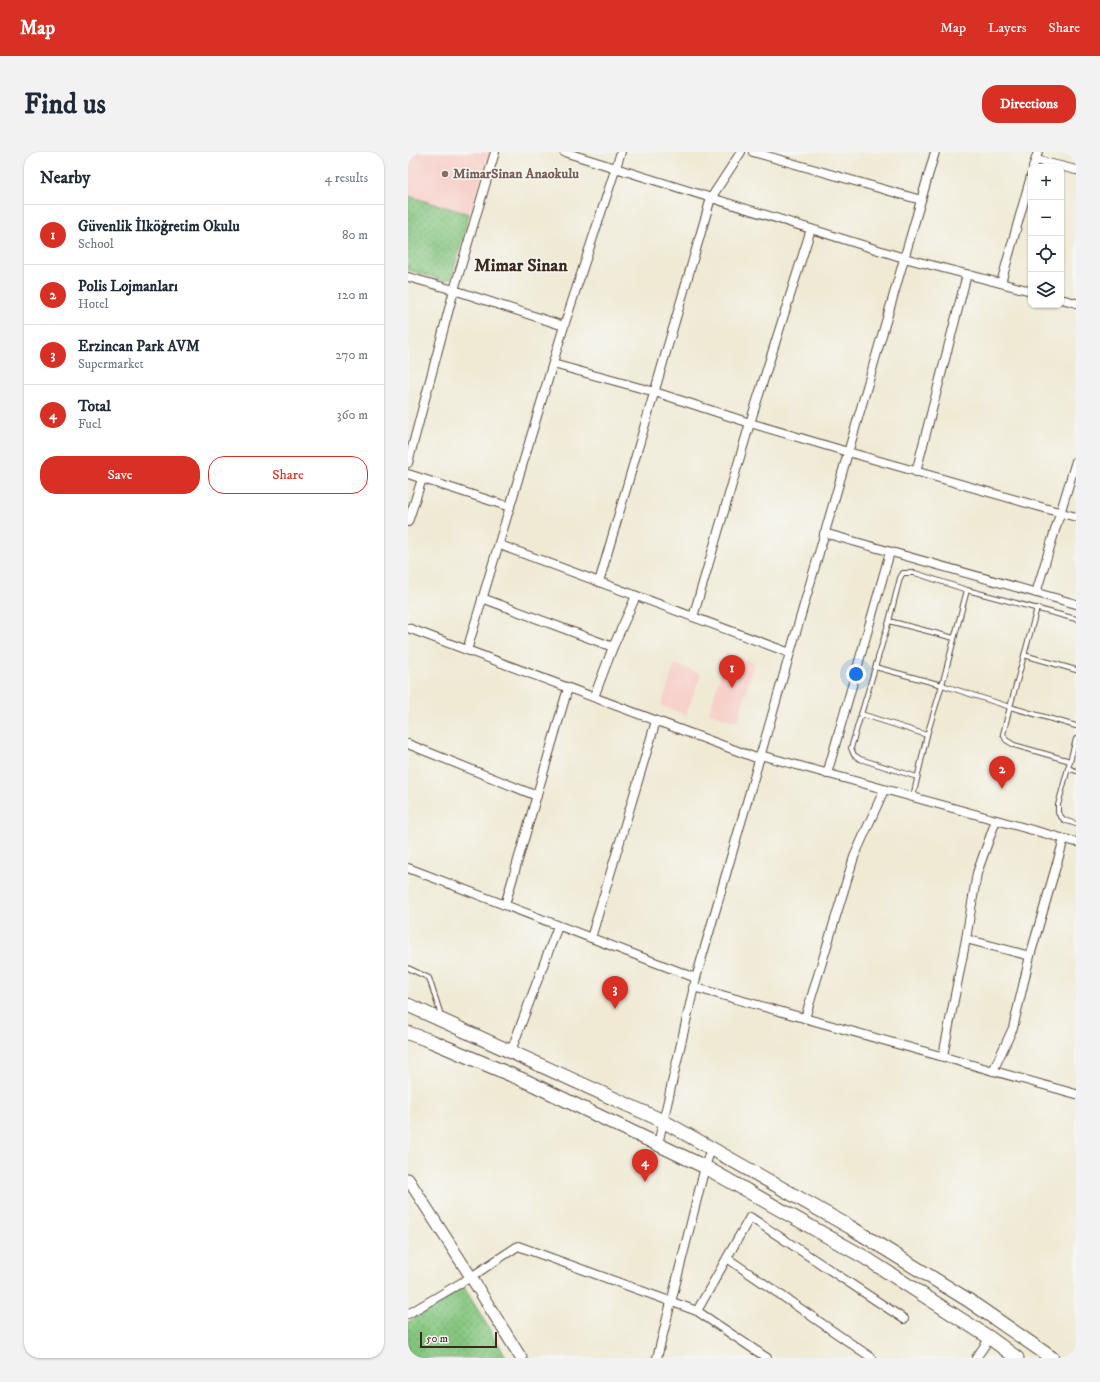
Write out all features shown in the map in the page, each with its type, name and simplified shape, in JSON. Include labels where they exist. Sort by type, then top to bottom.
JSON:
[{"type":"main road","points":[[408,1004],[663,1121],[850,1227],[968,1300],[1052,1358]]},
{"type":"main road","points":[[408,1033],[431,1041],[528,1082],[705,1167],[864,1257],[990,1338],[1016,1358]]},
{"type":"main road","points":[[408,1179],[521,1358]]},
{"type":"street","points":[[408,463],[454,290],[495,152]]},
{"type":"street","points":[[564,152],[904,258],[1028,290]]},
{"type":"street","points":[[467,650],[482,598],[500,545],[564,326],[621,152]]},
{"type":"street","points":[[599,582],[711,198],[741,152]]},
{"type":"street","points":[[753,152],[921,200]]},
{"type":"street","points":[[658,1144],[693,987],[935,152]]},
{"type":"street","points":[[1036,160],[1076,170]]},
{"type":"street","points":[[1001,283],[1028,187]]},
{"type":"street","points":[[693,617],[750,424],[811,228]]},
{"type":"street","points":[[916,472],[967,274]]},
{"type":"street","points":[[408,277],[454,290],[564,326]]},
{"type":"street","points":[[1064,300],[1076,303]]},
{"type":"street","points":[[553,364],[655,392],[750,424],[1076,517]]},
{"type":"street","points":[[1036,593],[1076,461]]},
{"type":"street","points":[[408,474],[510,507]]},
{"type":"street","points":[[408,522],[422,479]]},
{"type":"street","points":[[824,533],[1076,603]]},
{"type":"street","points":[[500,545],[790,652]]},
{"type":"street","points":[[827,774],[890,552]]},
{"type":"street","points":[[594,697],[613,647],[636,596]]},
{"type":"street","points":[[482,598],[613,647]]},
{"type":"street","points":[[408,628],[656,721],[760,757],[1076,842]]},
{"type":"street","points":[[505,905],[568,688]]},
{"type":"street","points":[[591,938],[656,721]]},
{"type":"street","points":[[408,744],[537,796]]},
{"type":"street","points":[[805,1018],[854,857],[884,790]]},
{"type":"street","points":[[942,1056],[966,939],[977,874],[996,820]]},
{"type":"street","points":[[993,1071],[1013,1028],[1030,956],[1064,839]]},
{"type":"street","points":[[408,868],[696,978]]},
{"type":"street","points":[[511,1051],[558,926]]},
{"type":"street","points":[[966,939],[1030,956]]},
{"type":"street","points":[[693,987],[1076,1094]]},
{"type":"street","points":[[657,1358],[711,1148]]},
{"type":"street","points":[[697,1311],[750,1217],[904,1319]]},
{"type":"street","points":[[408,1314],[471,1277],[518,1246],[697,1311],[767,1358]]},
{"type":"street","points":[[727,1258],[872,1358]]},
{"type":"street","points":[[976,1358],[990,1338]]},
{"type":"lane","points":[[917,777],[860,759],[854,755],[851,748],[889,621],[900,578],[903,573],[915,573],[967,590],[1076,619]]},
{"type":"lane","points":[[913,798],[927,735],[967,590]]},
{"type":"lane","points":[[1037,608],[1003,734],[1006,740],[1014,745],[1070,761]]},
{"type":"lane","points":[[889,621],[954,638]]},
{"type":"lane","points":[[1024,655],[1076,670]]},
{"type":"lane","points":[[875,667],[942,685],[1076,726]]},
{"type":"lane","points":[[861,714],[927,735]]},
{"type":"lane","points":[[1076,739],[1058,805],[1058,813],[1064,820],[1076,824]]},
{"type":"lane","points":[[1068,768],[1076,770]]},
{"type":"lane","points":[[408,968],[429,978],[443,1020]]},
{"type":"shaded area","name":"MimarSinan Anaokulu","points":[[408,152],[490,152],[469,214],[408,196]]},
{"type":"shaded area","points":[[726,654],[754,662],[738,722],[709,713]]},
{"type":"shaded area","points":[[675,664],[701,674],[686,715],[661,706]]},
{"type":"green space","points":[[408,196],[469,214],[452,277],[446,281],[408,270]]},
{"type":"green space","points":[[464,1287],[507,1358],[408,1358],[408,1322]]},
{"type":"place","name":"MimarSinan Anaokulu","points":[[445,174]]},
{"type":"place","name":"Güvenlik İlköğretim Okulu","points":[[732,688]]},
{"type":"place","name":"Polis Lojmanları","points":[[1002,789]]},
{"type":"place","name":"Erzincan Park AVM","points":[[615,1009]]},
{"type":"place","name":"Total","points":[[645,1182]]},
{"type":"district","name":"Mimar Sinan","points":[[521,266]]}]
